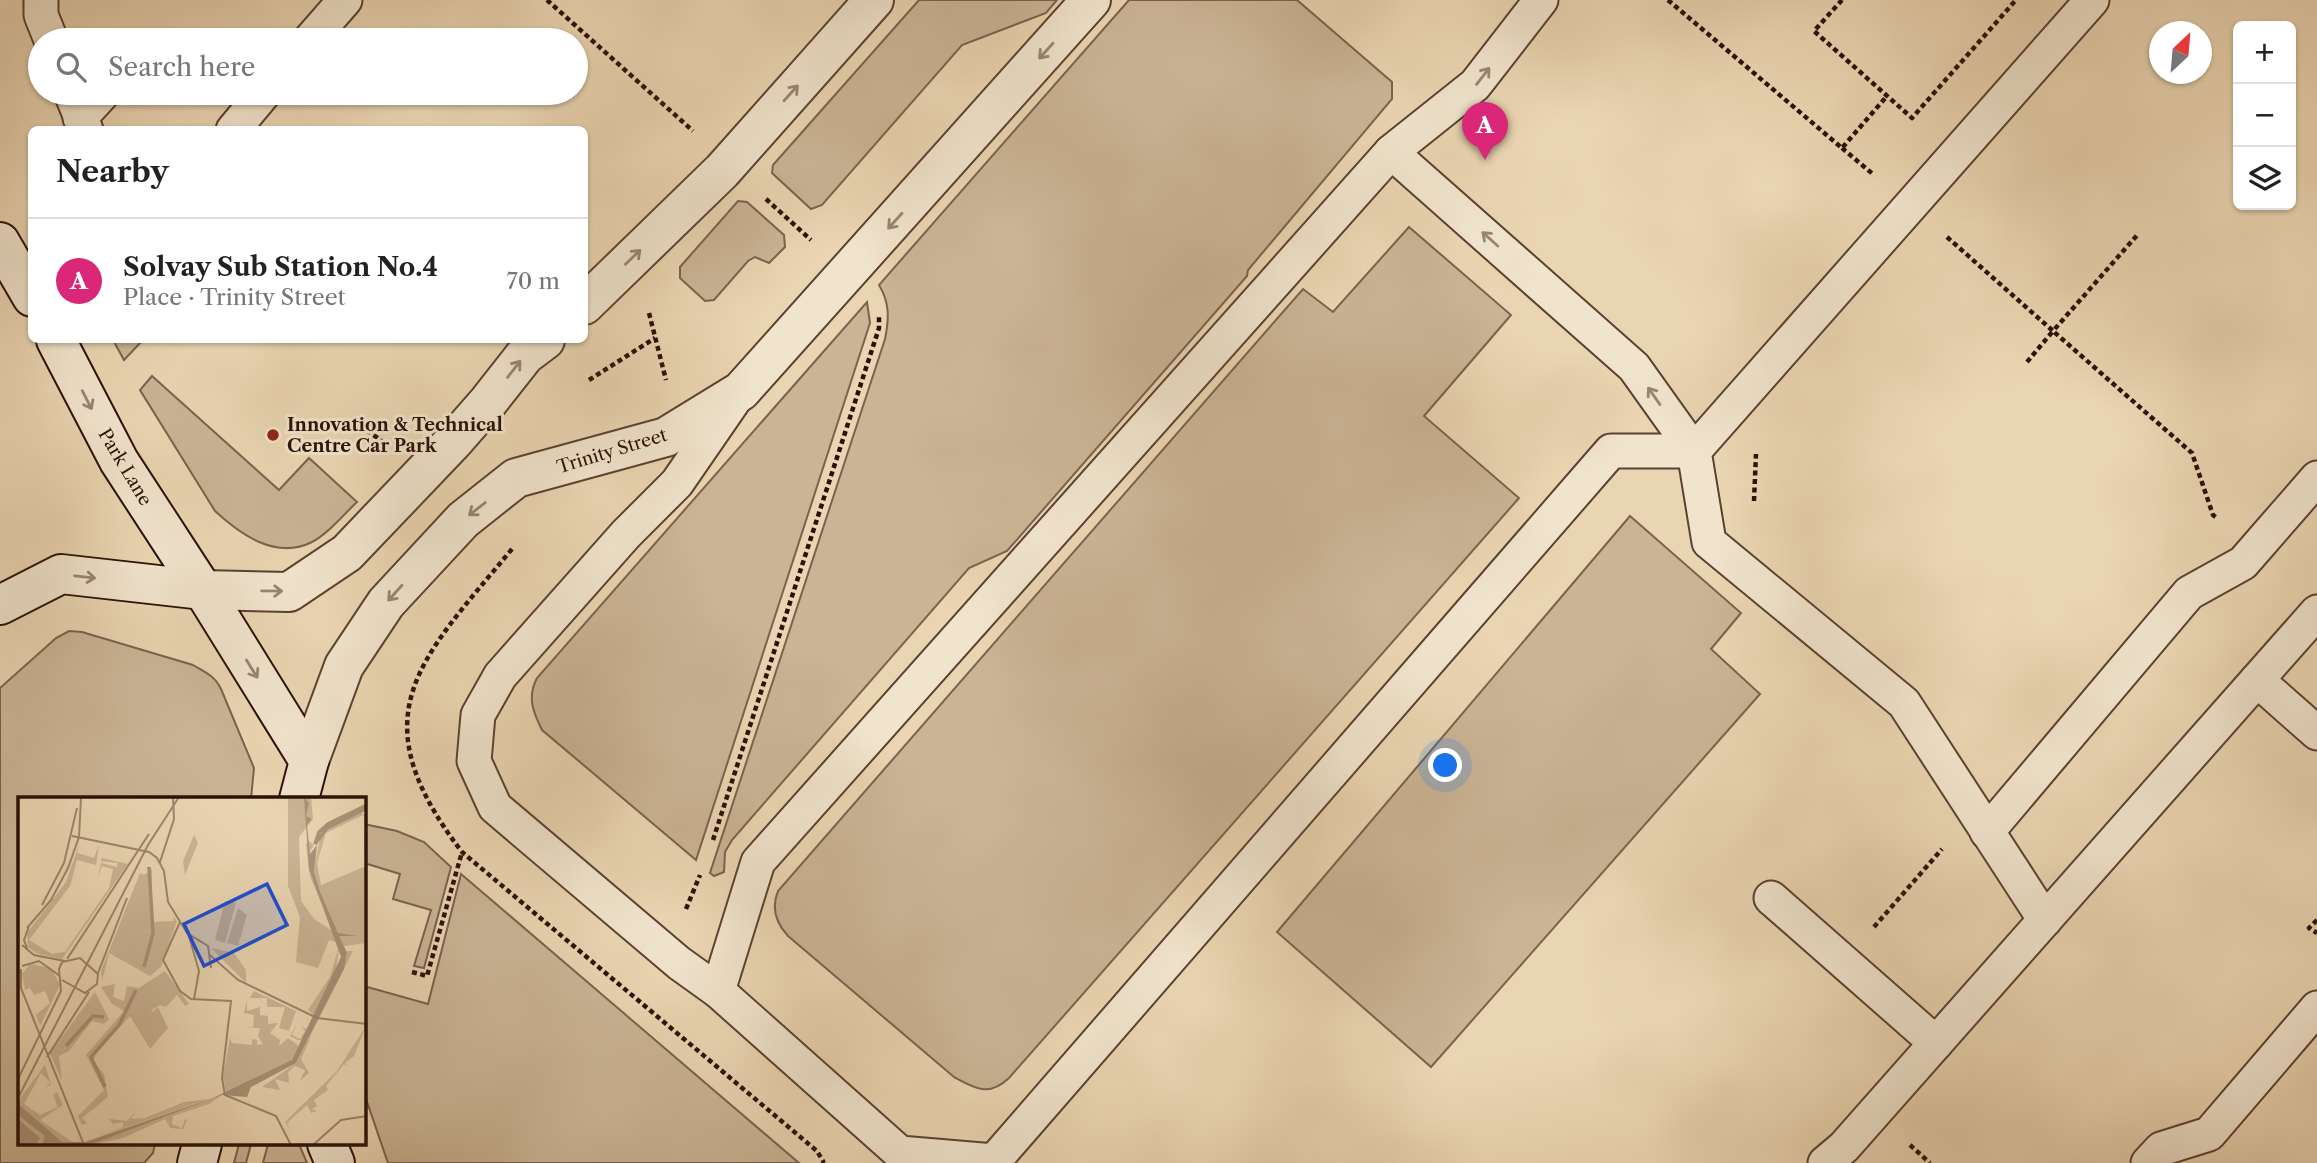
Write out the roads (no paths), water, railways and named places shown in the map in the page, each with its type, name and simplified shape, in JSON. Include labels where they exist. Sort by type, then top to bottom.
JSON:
[{"type":"street","points":[[588,301],[722,171],[874,0]]},
{"type":"street","name":"Trinity Street","points":[[300,797],[309,761],[344,666],[386,603],[463,520],[516,478],[666,437],[741,391],[1091,0]]},
{"type":"street","points":[[0,242],[28,290]]},
{"type":"street","name":"Park Lane","points":[[58,343],[119,461],[203,590]]},
{"type":"street","points":[[0,605],[61,575],[203,590],[289,592],[347,553],[453,442],[525,355],[541,343]]},
{"type":"street","points":[[203,590],[309,761]]},
{"type":"street","points":[[197,1163],[201,1146]]},
{"type":"street","points":[[328,1146],[335,1163]]},
{"type":"lane","points":[[41,0],[41,15],[46,28]]},
{"type":"lane","points":[[320,28],[345,0]]},
{"type":"lane","points":[[718,991],[758,862],[1391,152],[1475,85],[1541,0]]},
{"type":"lane","points":[[741,391],[677,483],[626,534],[500,676],[478,715],[474,761],[495,807],[679,963],[718,991],[900,1158],[994,1161],[1611,451],[1694,452],[2092,0]]},
{"type":"lane","points":[[236,126],[254,105]]},
{"type":"lane","points":[[1391,152],[1634,367],[1694,452],[1709,542],[1904,704],[2045,920]]},
{"type":"lane","points":[[1981,821],[2189,593],[2243,563],[2317,478]]},
{"type":"lane","points":[[1844,1158],[1936,1043],[2317,612]]},
{"type":"lane","points":[[2257,680],[2317,733]]},
{"type":"lane","points":[[1771,898],[1936,1043]]},
{"type":"lane","points":[[2148,1163],[2161,1149],[2209,1134],[2317,1008]]},
{"type":"place","name":"Solvay Sub Station No.4","points":[[1485,160]]},
{"type":"place","name":"Innovation & Technical Centre Car Park","points":[[273,435]]}]
